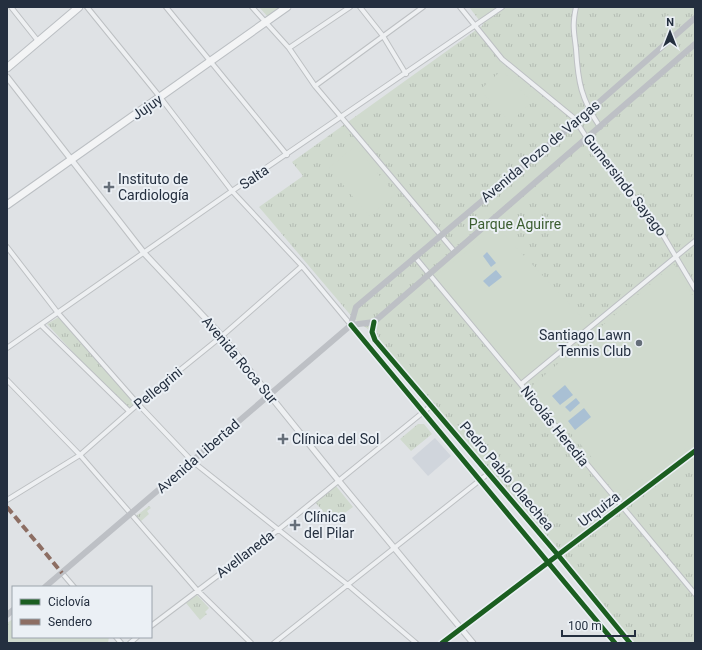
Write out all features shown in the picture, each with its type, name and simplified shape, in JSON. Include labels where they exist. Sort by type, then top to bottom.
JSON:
[{"type":"main road","points":[[7,68],[79,7]]},
{"type":"main road","name":"Jujuy","points":[[7,206],[286,7]]},
{"type":"main road","name":"Avenida Pozo de Vargas","points":[[351,325],[356,307],[589,111],[695,18]]},
{"type":"main road","name":"Avenida Pozo de Vargas","points":[[374,322],[695,44]]},
{"type":"main road","points":[[351,325],[374,322]]},
{"type":"main road","name":"Avenida Libertad","points":[[46,586],[131,515],[351,325]]},
{"type":"street","points":[[11,7],[38,42]]},
{"type":"street","points":[[87,7],[160,97],[232,191],[302,266],[351,325]]},
{"type":"street","points":[[166,7],[287,155]]},
{"type":"street","points":[[252,7],[289,48],[315,86],[454,252]]},
{"type":"street","points":[[289,48],[350,7]]},
{"type":"street","points":[[360,7],[383,36],[406,74]]},
{"type":"street","points":[[315,86],[423,7]]},
{"type":"street","name":"Gumersindo Sayago","points":[[460,7],[475,24],[489,45],[502,59],[571,115],[657,225],[677,256],[695,289]]},
{"type":"street","name":"Salta","points":[[7,348],[144,254],[232,191],[342,118],[475,24],[502,7]]},
{"type":"street","points":[[576,7],[572,28],[577,75],[589,111],[600,127]]},
{"type":"street","name":"Avenida Roca Sur","points":[[7,77],[73,159],[144,254],[222,336],[338,480],[473,643]]},
{"type":"street","points":[[521,384],[695,241]]},
{"type":"street","points":[[7,247],[58,313],[138,404],[192,461],[348,585],[416,643]]},
{"type":"street","name":"Nicolás Heredia","points":[[416,257],[621,507],[695,594]]},
{"type":"street","name":"Pellegrini","points":[[7,500],[80,454],[129,411],[222,336],[302,266]]},
{"type":"street","name":"Pedro Pablo Olaechea","points":[[374,322],[372,329],[375,340],[489,473],[630,643]]},
{"type":"street","points":[[41,325],[129,411]]},
{"type":"street","name":"Pedro Pablo Olaechea","points":[[351,325],[615,643]]},
{"type":"street","points":[[7,380],[80,454],[197,590],[251,643]]},
{"type":"street","name":"Avellaneda","points":[[152,625],[278,530],[338,480],[432,406]]},
{"type":"street","name":"Urquiza","points":[[442,643],[695,451]]},
{"type":"street","points":[[274,643],[489,473]]},
{"type":"street","points":[[62,573],[73,586]]},
{"type":"shaded area","points":[[435,438],[451,456],[428,476],[412,458]]},
{"type":"green space","points":[[259,7],[282,7],[268,17]]},
{"type":"green space","name":"Parque Aguirre","points":[[469,7],[695,7],[695,643],[634,643],[562,555],[563,554],[369,330],[353,318],[259,207],[303,176],[292,162],[483,25]]},
{"type":"green space","points":[[502,70],[532,102],[510,122],[480,90]]},
{"type":"green space","points":[[355,146],[395,194],[369,216],[329,168]]},
{"type":"green space","points":[[497,227],[590,326],[521,384],[434,277]]},
{"type":"green space","name":"Santiago Lawn Tennis Club","points":[[674,264],[695,300],[695,442],[622,494],[532,386]]},
{"type":"green space","points":[[62,315],[136,405],[127,411],[47,324]]},
{"type":"green space","points":[[418,424],[424,424],[432,434],[411,451],[400,439]]},
{"type":"green space","points":[[336,486],[353,507],[332,522],[315,502]]},
{"type":"green space","points":[[149,506],[151,508],[147,511],[149,514],[140,522],[136,516]]},
{"type":"green space","points":[[197,595],[209,608],[205,612],[207,614],[200,620],[186,603]]},
{"type":"green space","points":[[12,620],[12,638],[109,638],[108,643],[7,643],[7,623]]},
{"type":"water","points":[[487,252],[496,263],[491,267],[483,256]]},
{"type":"water","points":[[496,270],[502,277],[489,287],[483,281]]},
{"type":"water","points":[[565,385],[573,395],[560,405],[552,396]]},
{"type":"water","points":[[576,398],[580,403],[570,412],[565,407]]},
{"type":"water","points":[[584,408],[591,417],[575,430],[568,421]]},
{"type":"marked path","points":[[7,507],[62,573]]},
{"type":"cycle path","points":[[374,322],[372,332],[375,340],[558,555],[630,643]]},
{"type":"cycle path","points":[[351,325],[615,643]]},
{"type":"cycle path","points":[[442,643],[695,451]]},
{"type":"place","name":"Instituto de Cardiología","points":[[109,187]]},
{"type":"place","name":"Santiago Lawn Tennis Club","points":[[639,343]]},
{"type":"place","name":"Clínica del Sol","points":[[283,439]]},
{"type":"place","name":"Clínica del Pilar","points":[[295,525]]}]
